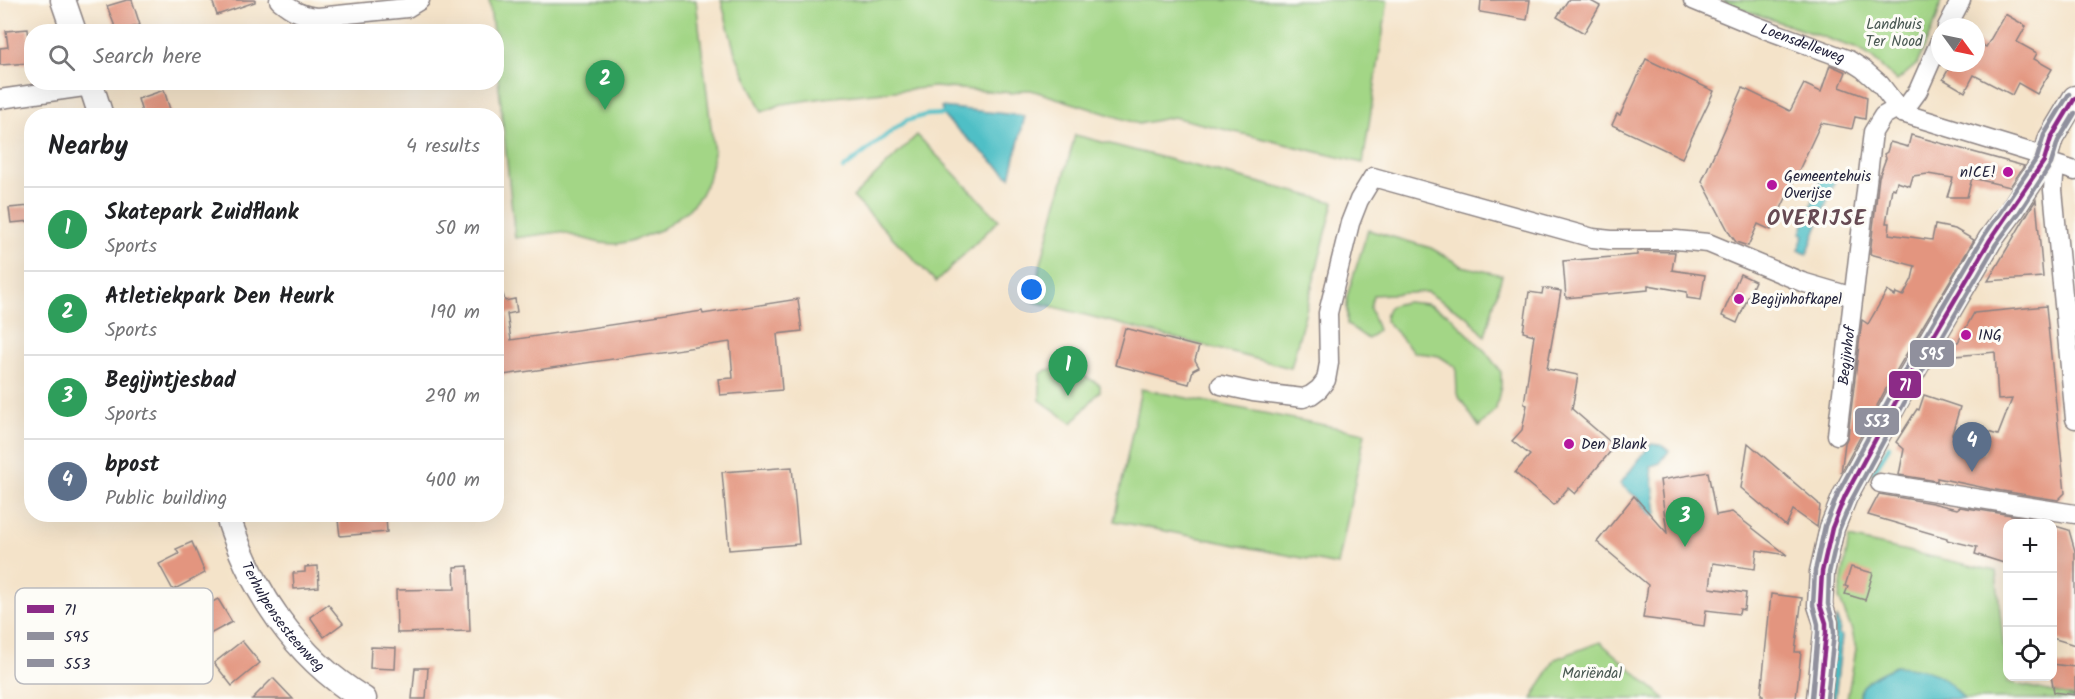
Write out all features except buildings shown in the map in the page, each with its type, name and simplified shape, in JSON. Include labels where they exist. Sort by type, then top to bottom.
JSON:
[{"type":"main road","points":[[63,0],[71,24]]},
{"type":"main road","points":[[93,90],[98,108]]},
{"type":"main road","points":[[1819,699],[1826,633],[1826,623],[1820,605],[1822,572],[1838,491],[1902,390],[1990,240],[2049,163],[2051,138],[2075,98]]},
{"type":"main road","name":"Terhulpensesteenweg","points":[[229,522],[270,608],[296,642],[323,670],[364,699]]},
{"type":"street","points":[[279,0],[290,9],[305,16],[318,17],[407,8],[420,0]]},
{"type":"street","name":"Loensdelleweg","points":[[1693,0],[1849,60],[1880,84],[1899,110]]},
{"type":"street","points":[[1952,18],[1961,0]]},
{"type":"street","name":"Begijnhof","points":[[1837,435],[1873,132],[1883,116],[1899,110],[1917,91],[1931,61]]},
{"type":"street","points":[[0,99],[55,90]]},
{"type":"street","points":[[1899,110],[2033,153],[2049,163],[2075,171]]},
{"type":"street","points":[[2049,163],[2075,419]]},
{"type":"street","points":[[1221,386],[1303,398],[1311,395],[1326,380],[1329,363],[1328,312],[1350,223],[1359,200],[1373,177],[1593,238],[1708,243],[1802,282],[1853,297]]},
{"type":"street","points":[[1880,483],[2075,514]]},
{"type":"green space","points":[[489,0],[696,0],[714,153],[708,180],[700,196],[689,209],[662,229],[617,244],[600,243],[560,232],[515,238],[504,134],[504,108],[501,108],[499,90],[504,90],[504,24],[492,24]]},
{"type":"green space","points":[[721,0],[1388,0],[1363,163],[1173,117],[1139,124],[1031,90],[1013,93],[934,87],[782,104],[762,112],[735,53]]},
{"type":"green space","name":"Landhuis Ter Nood","points":[[1722,0],[1941,0],[1937,18],[1931,18],[1931,32],[1917,64],[1897,81],[1870,56],[1858,49],[1738,8]]},
{"type":"green space","points":[[917,135],[999,220],[936,282],[853,197]]},
{"type":"green space","points":[[1075,135],[1334,202],[1291,368],[1031,301]]},
{"type":"green space","points":[[1368,230],[1431,248],[1462,266],[1502,275],[1485,336],[1468,317],[1427,292],[1373,295],[1370,308],[1378,330],[1368,339],[1347,324],[1347,296]]},
{"type":"green space","points":[[1407,302],[1427,304],[1448,314],[1485,351],[1501,372],[1496,409],[1479,427],[1457,394],[1456,367],[1439,356],[1414,352],[1385,320],[1389,308]]},
{"type":"green space","points":[[1055,369],[1083,375],[1100,385],[1100,391],[1072,423],[1040,400],[1040,375],[1046,370]]},
{"type":"green space","points":[[1141,389],[1365,433],[1338,565],[1114,521]]},
{"type":"green space","points":[[1849,538],[1996,571],[2003,642],[2003,681],[2075,697],[2075,699],[1847,699],[1856,649],[1852,631],[1839,598]]},
{"type":"green space","name":"Mariëndal","points":[[1600,642],[1665,699],[1532,699],[1555,659]]},
{"type":"water","points":[[941,107],[1025,116],[1010,177],[945,118]]},
{"type":"water","points":[[1823,173],[1836,178],[1807,254],[1798,250],[1804,235],[1801,233]]},
{"type":"water","points":[[1651,444],[1661,445],[1669,451],[1660,463],[1651,466],[1657,514],[1651,517],[1640,500],[1620,484]]},
{"type":"water","points":[[1836,617],[1840,627],[1839,634],[1842,636],[1835,699],[1827,699]]},
{"type":"water","points":[[1896,666],[1926,670],[1949,683],[1964,699],[1859,699],[1860,692],[1867,682]]},
{"type":"waterway","points":[[843,169],[905,121],[926,115],[943,114]]},
{"type":"waterway","points":[[1873,473],[1889,446]]},
{"type":"transit line","name":"553","points":[[1812,698],[1818,633],[1813,605],[1815,571],[1825,526],[1838,493],[1896,386],[1984,236],[2037,158],[2044,135],[2069,94]]},
{"type":"transit line","name":"71","points":[[1819,699],[1826,633],[1826,623],[1820,605],[1822,572],[1832,528],[1845,496],[1902,390],[1990,240],[2044,161],[2051,138],[2075,98]]},
{"type":"transit line","name":"595","points":[[1827,699],[1834,633],[1828,604],[1829,573],[1839,530],[1852,499],[1909,394],[1996,244],[2051,164],[2058,141],[2075,113]]},
{"type":"place","name":"Atletiekpark Den Heurk","points":[[605,110]]},
{"type":"place","name":"nICE!","points":[[2008,172]]},
{"type":"place","name":"Gemeentehuis Overijse","points":[[1772,185]]},
{"type":"place","name":"Begijnhofkapel","points":[[1739,299]]},
{"type":"place","name":"ING","points":[[1966,335]]},
{"type":"place","name":"Skatepark Zuidflank","points":[[1068,396]]},
{"type":"place","name":"Den Blank","points":[[1569,444]]},
{"type":"place","name":"bpost","points":[[1972,472]]},
{"type":"place","name":"Begijntjesbad","points":[[1685,547]]},
{"type":"district","name":"OVERIJSE","points":[[1817,218]]}]
